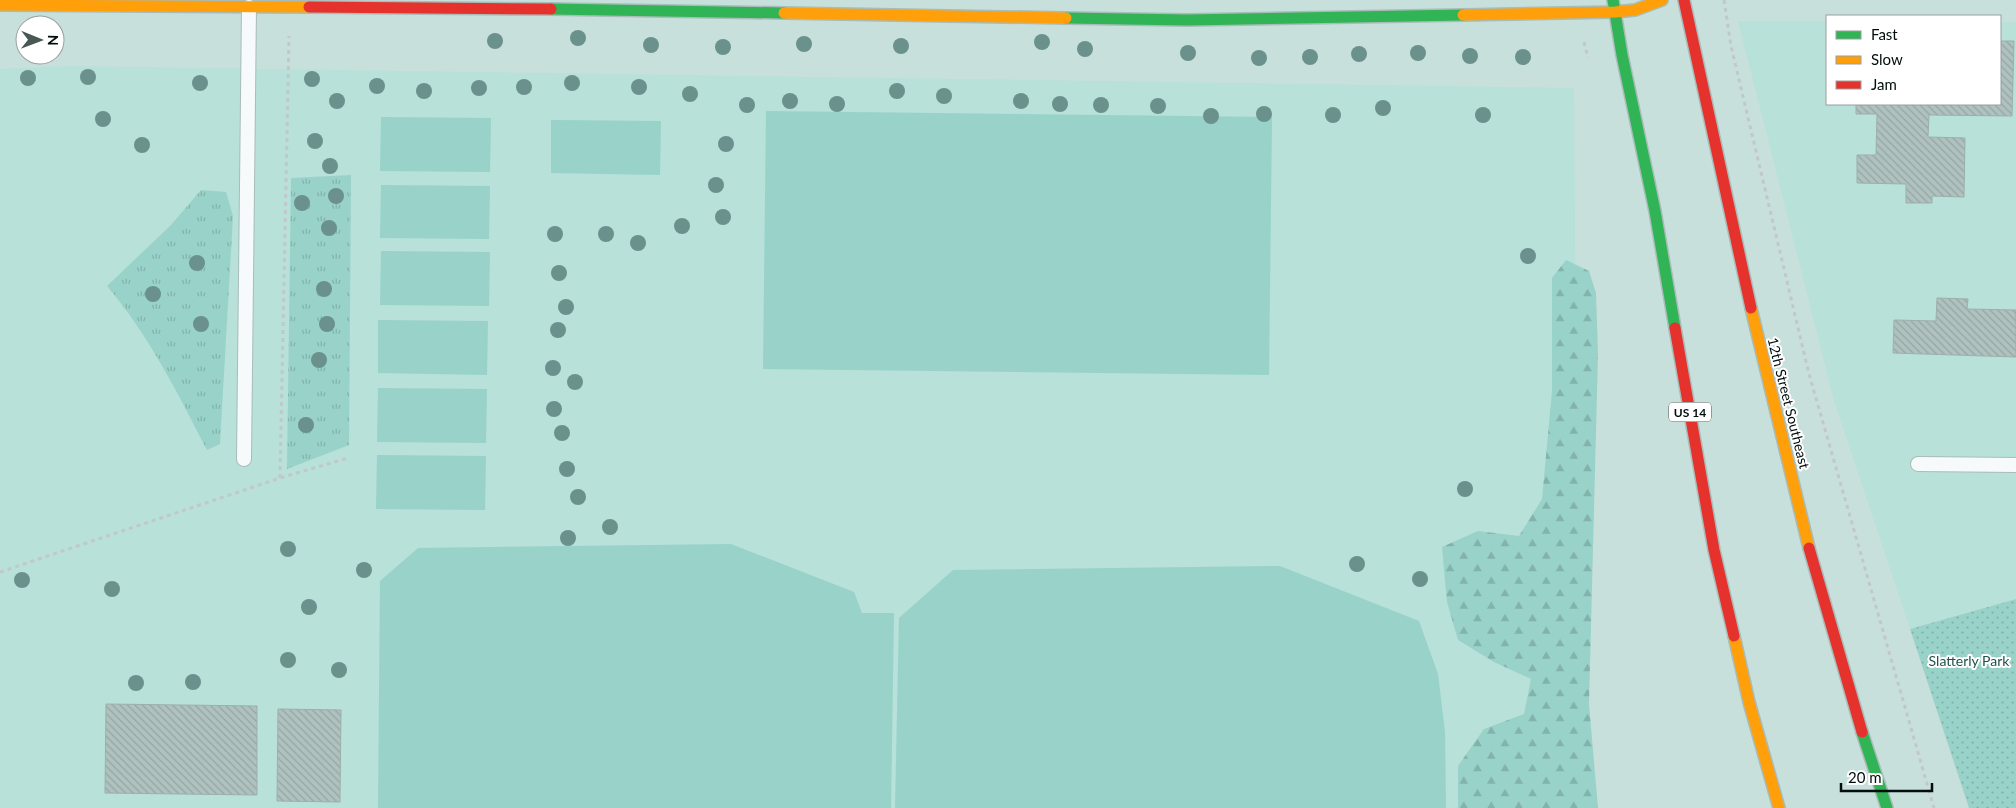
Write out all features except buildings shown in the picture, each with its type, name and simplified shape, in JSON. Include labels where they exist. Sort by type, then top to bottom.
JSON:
[{"type":"main road","name":"US 14","points":[[1613,0],[1622,55],[1655,211],[1714,550],[1749,702],[1779,808]]},
{"type":"main road","points":[[0,5],[526,8],[1187,20],[1615,12],[1635,10],[1662,0]]},
{"type":"main road","name":"12th Street Southeast","points":[[1684,0],[1765,375],[1837,652],[1860,729],[1888,808]]},
{"type":"lane","points":[[244,459],[249,7]]},
{"type":"lane","points":[[1918,464],[2016,465]]},
{"type":"path","points":[[1724,0],[1731,46],[1809,374],[1934,808]]},
{"type":"path","points":[[280,478],[290,58]]},
{"type":"path","points":[[0,572],[280,478],[348,458]]},
{"type":"shaded area","points":[[1738,21],[1826,21],[1826,105],[2001,105],[2001,22],[2016,22],[2016,599],[1910,629],[1835,404]]},
{"type":"shaded area","points":[[69,66],[1574,88],[1579,808],[0,808],[0,69]]},
{"type":"green space","points":[[766,111],[1272,117],[1269,375],[763,369]]},
{"type":"green space","points":[[381,117],[491,118],[490,172],[380,171]]},
{"type":"green space","points":[[551,120],[661,121],[660,175],[551,173]]},
{"type":"green space","points":[[351,175],[349,445],[287,469],[291,178]]},
{"type":"green space","points":[[381,185],[490,186],[489,239],[380,238]]},
{"type":"green space","points":[[201,190],[226,192],[233,216],[220,444],[207,450],[174,386],[150,345],[107,286],[171,225]]},
{"type":"green space","points":[[381,251],[490,252],[489,306],[380,305]]},
{"type":"green space","points":[[1566,260],[1589,271],[1596,293],[1598,354],[1589,704],[1598,808],[1458,808],[1458,766],[1484,729],[1524,714],[1531,679],[1494,662],[1458,640],[1447,602],[1442,547],[1478,531],[1519,536],[1542,499],[1552,391],[1552,278]]},
{"type":"green space","points":[[378,320],[488,321],[487,375],[378,373]]},
{"type":"green space","points":[[378,388],[487,389],[486,443],[377,442]]},
{"type":"green space","points":[[377,455],[486,456],[485,510],[376,509]]},
{"type":"green space","points":[[731,544],[854,592],[862,613],[894,613],[891,808],[378,808],[380,581],[418,548]]},
{"type":"green space","points":[[1280,566],[1419,621],[1438,674],[1445,732],[1446,808],[895,808],[899,618],[953,570]]},
{"type":"green space","name":"Slatterly Park","points":[[2016,599],[2016,808],[1969,808],[1910,629]]},
{"type":"traffic: fast","points":[[1613,0],[1622,55],[1655,211],[1675,328]]},
{"type":"traffic: fast","points":[[551,9],[784,13]]},
{"type":"traffic: fast","points":[[1066,18],[1187,20],[1463,15]]},
{"type":"traffic: fast","points":[[1862,732],[1887,808]]},
{"type":"traffic: slow","points":[[1463,15],[1615,12],[1635,10],[1662,0]]},
{"type":"traffic: slow","points":[[0,5],[309,7]]},
{"type":"traffic: slow","points":[[784,13],[1066,18]]},
{"type":"traffic: slow","points":[[1751,308],[1809,548]]},
{"type":"traffic: slow","points":[[1734,636],[1749,702],[1779,808]]},
{"type":"traffic: jam","points":[[1684,0],[1751,308]]},
{"type":"traffic: jam","points":[[309,7],[551,9]]},
{"type":"traffic: jam","points":[[1675,328],[1714,550],[1734,636]]},
{"type":"traffic: jam","points":[[1809,548],[1862,732]]}]
